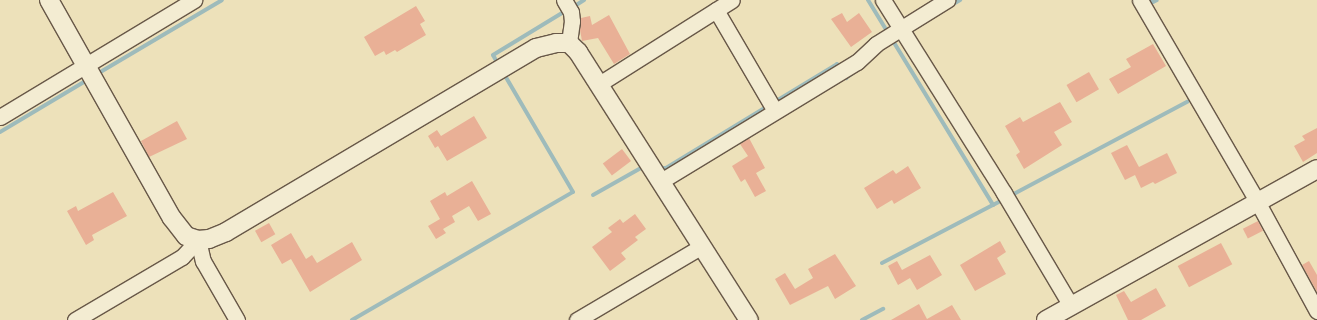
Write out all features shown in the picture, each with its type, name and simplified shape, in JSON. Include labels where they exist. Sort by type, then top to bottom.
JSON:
[{"type":"street","points":[[49,0],[172,218],[186,236],[198,240],[209,239],[226,232],[536,48],[556,43],[569,43]]},
{"type":"street","points":[[0,116],[91,73],[194,0]]},
{"type":"street","points":[[599,84],[732,0]]},
{"type":"street","points":[[883,0],[893,33],[1004,193],[1012,210],[1071,306]]},
{"type":"street","points":[[656,173],[772,106],[842,71],[857,62],[893,33],[948,0]]},
{"type":"street","points":[[1140,0],[1258,203],[1317,311]]},
{"type":"street","points":[[567,6],[569,43],[578,52],[599,84],[749,320]]},
{"type":"street","points":[[716,10],[772,106]]},
{"type":"street","points":[[1046,320],[1317,169]]},
{"type":"street","points":[[75,320],[182,257],[198,240]]},
{"type":"street","points":[[198,240],[203,261],[237,320]]},
{"type":"street","points":[[577,320],[702,246]]},
{"type":"building","points":[[416,6],[425,21],[420,24],[426,35],[397,52],[395,50],[386,55],[384,51],[375,56],[364,37]]},
{"type":"building","points":[[842,13],[847,22],[859,13],[872,32],[851,47],[831,19]]},
{"type":"building","points":[[609,15],[630,54],[614,64],[598,38],[582,41],[580,30],[581,18],[590,16],[592,25]]},
{"type":"building","points":[[1153,44],[1166,66],[1118,94],[1109,79],[1131,67],[1126,59]]},
{"type":"building","points":[[1089,72],[1099,89],[1076,102],[1066,85]]},
{"type":"building","points":[[1060,102],[1072,122],[1054,132],[1062,145],[1024,169],[1016,155],[1020,152],[1005,126],[1020,117],[1023,122]]},
{"type":"building","points":[[474,116],[487,138],[447,161],[438,146],[435,148],[428,136],[437,130],[441,136]]},
{"type":"building","points":[[177,121],[187,139],[149,157],[141,141]]},
{"type":"building","points":[[1317,128],[1317,153],[1303,162],[1294,146],[1305,140],[1302,136]]},
{"type":"building","points":[[749,138],[765,168],[756,173],[766,191],[755,197],[745,179],[741,182],[732,166],[748,156],[740,144]]},
{"type":"building","points":[[1127,145],[1139,167],[1167,153],[1177,173],[1155,184],[1153,182],[1141,188],[1135,175],[1125,180],[1111,153]]},
{"type":"building","points":[[622,149],[631,161],[612,175],[603,163]]},
{"type":"building","points":[[908,166],[921,188],[894,204],[892,200],[877,209],[864,188],[893,170],[896,174]]},
{"type":"building","points":[[472,181],[491,214],[478,221],[469,206],[452,216],[455,222],[443,229],[446,233],[436,239],[428,226],[440,219],[430,201],[445,192],[447,196]]},
{"type":"building","points":[[113,192],[127,216],[92,235],[94,240],[86,245],[67,211],[76,206],[78,211]]},
{"type":"building","points":[[635,214],[646,229],[635,237],[638,240],[621,253],[626,259],[610,271],[592,247],[612,232],[608,228],[620,219],[623,223]]},
{"type":"building","points":[[1258,221],[1263,231],[1248,239],[1243,229]]},
{"type":"building","points":[[269,223],[275,234],[261,242],[255,231]]},
{"type":"building","points":[[291,233],[306,259],[312,255],[317,263],[352,242],[362,260],[310,292],[291,259],[282,264],[271,245]]},
{"type":"building","points":[[1000,241],[1006,252],[997,258],[1006,274],[975,291],[960,265]]},
{"type":"building","points":[[1221,243],[1232,264],[1189,287],[1178,266]]},
{"type":"building","points":[[835,254],[856,286],[835,299],[828,286],[790,305],[775,279],[785,273],[795,289],[813,278],[808,269]]},
{"type":"building","points":[[930,255],[942,275],[917,290],[910,278],[898,285],[888,266],[897,261],[902,270]]},
{"type":"building","points":[[1309,261],[1317,275],[1317,292],[1302,265]]},
{"type":"building","points":[[1156,288],[1166,306],[1141,320],[1128,320],[1116,295],[1124,291],[1131,302]]},
{"type":"building","points":[[919,304],[927,319],[952,305],[961,320],[891,320]]},
{"type":"waterway","points":[[97,74],[222,0]]},
{"type":"waterway","points":[[573,7],[584,0]]},
{"type":"waterway","points":[[868,0],[993,205],[1187,102]]},
{"type":"waterway","points":[[948,7],[960,0]]},
{"type":"waterway","points":[[1152,0],[1153,2],[1157,0]]},
{"type":"waterway","points":[[498,64],[493,55],[567,10]]},
{"type":"waterway","points":[[659,168],[666,168],[837,64],[846,78],[864,65]]},
{"type":"waterway","points":[[352,320],[573,192],[503,72]]},
{"type":"waterway","points":[[0,132],[89,79]]},
{"type":"waterway","points":[[593,195],[641,168],[646,168]]},
{"type":"waterway","points":[[882,263],[993,205]]},
{"type":"waterway","points":[[862,320],[883,309]]}]
